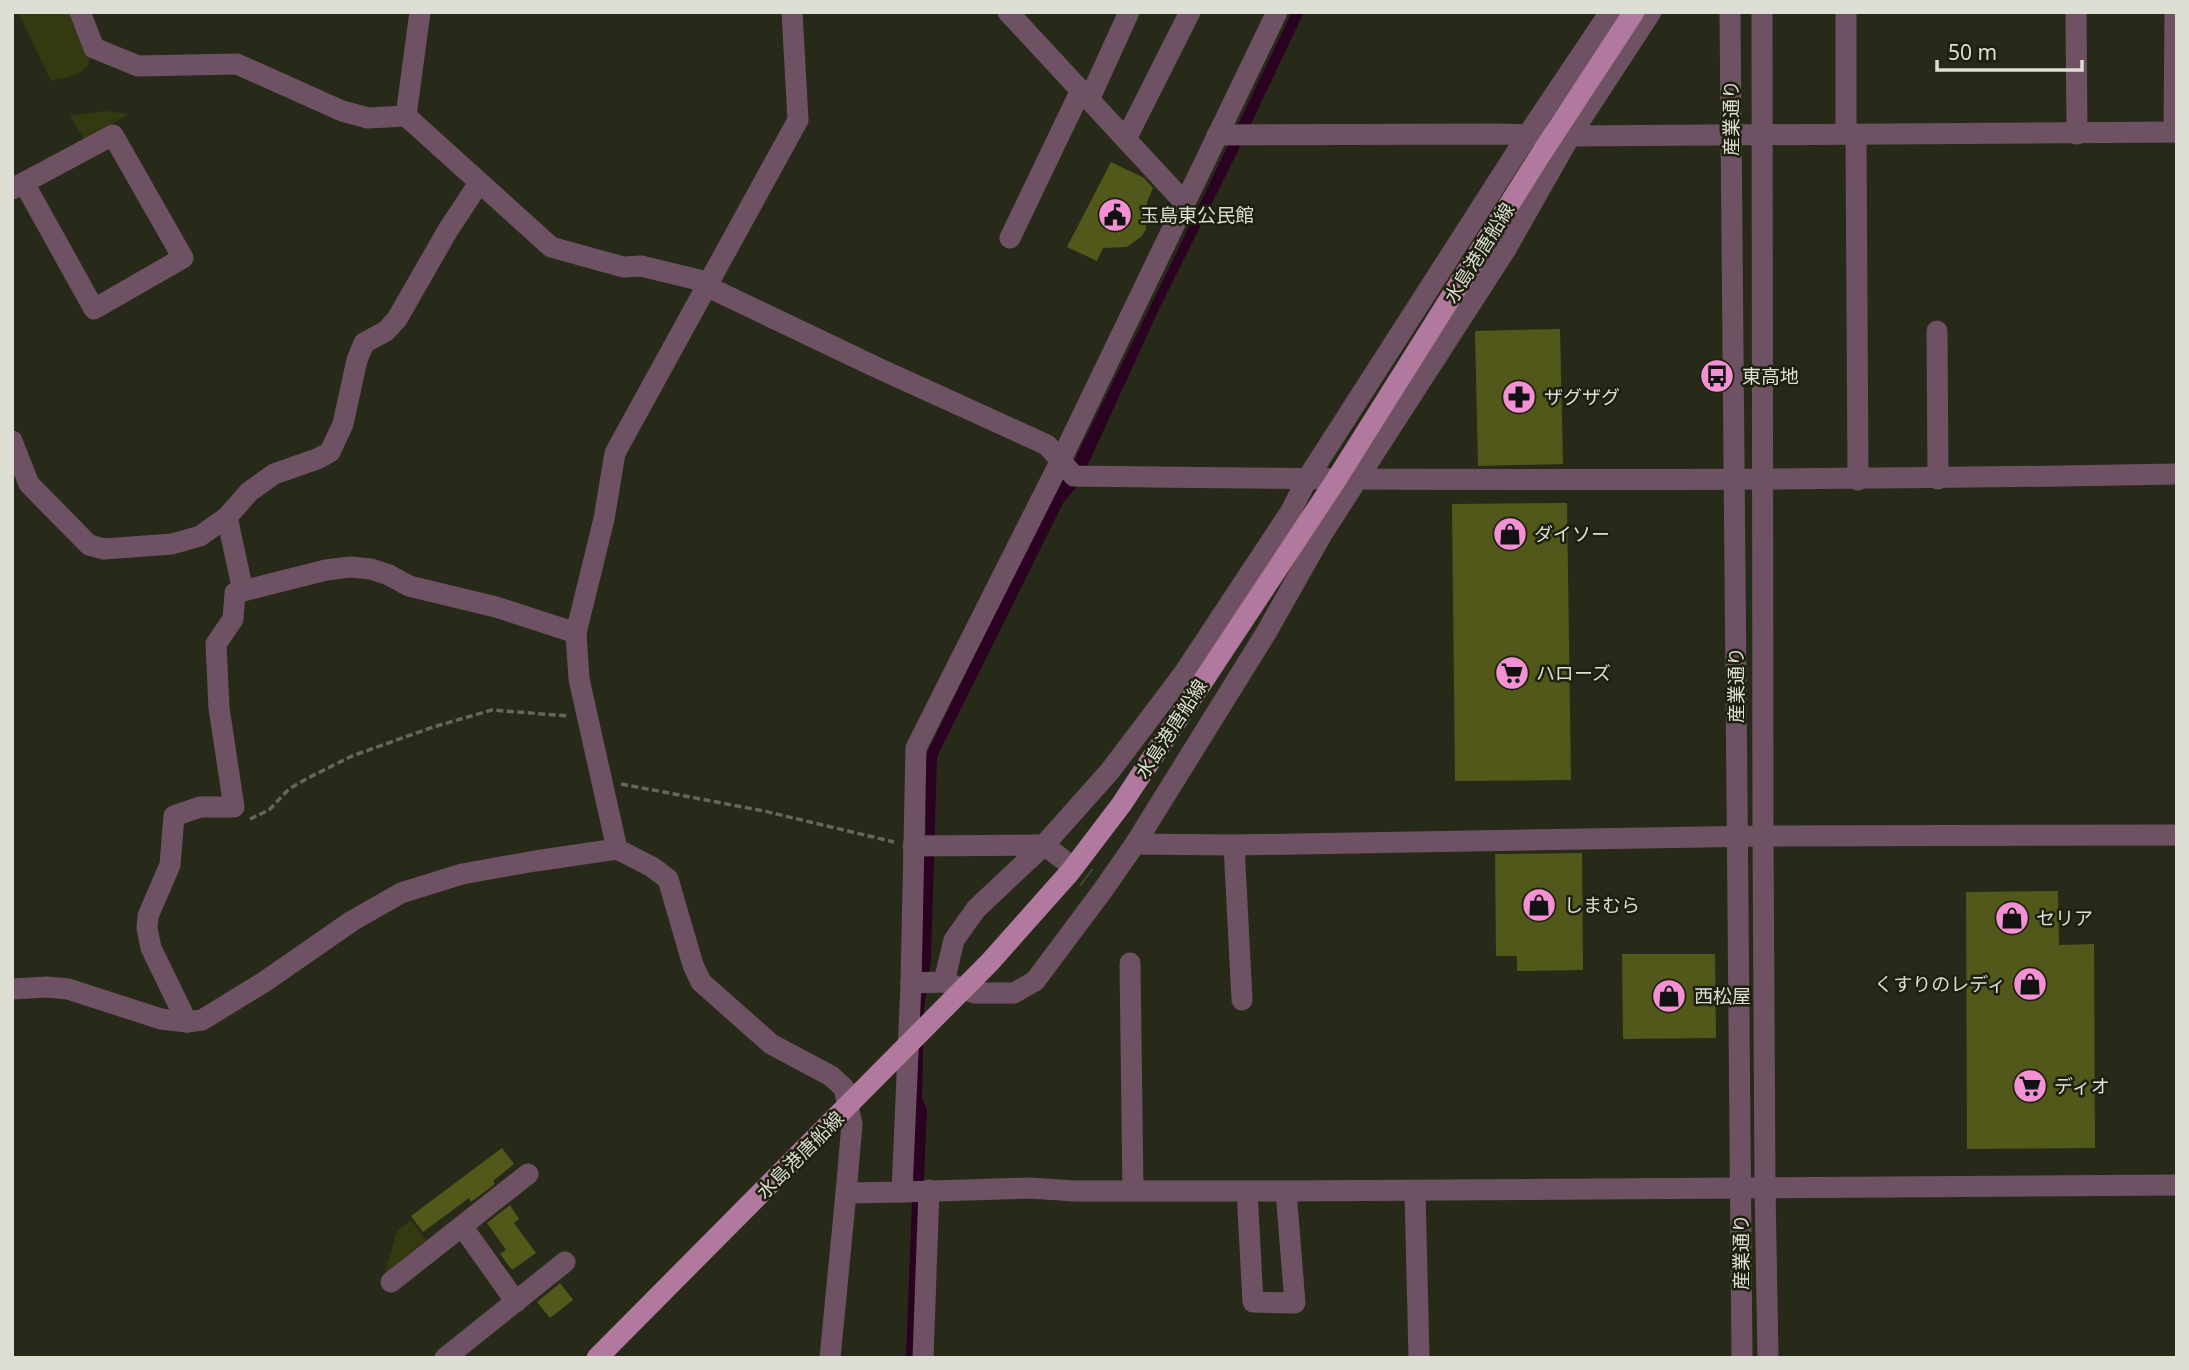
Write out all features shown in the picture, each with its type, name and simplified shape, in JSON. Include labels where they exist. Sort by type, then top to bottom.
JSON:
[{"type":"main road","name":"水島港唐船線","points":[[597,1358],[990,962],[1070,872],[1121,806],[1336,480],[1539,157],[1634,12]]},
{"type":"street","points":[[80,12],[94,48],[123,62],[138,66],[237,64],[342,111],[368,118],[406,116],[551,247],[623,267],[641,266],[699,280],[880,369],[1046,444],[1074,476],[1336,480],[1858,480],[2177,474]]},
{"type":"street","points":[[406,116],[420,12]]},
{"type":"street","points":[[617,849],[579,679],[576,633],[604,519],[615,453],[797,120],[792,12]]},
{"type":"street","points":[[1008,12],[1184,202]]},
{"type":"street","points":[[1010,238],[1129,12]]},
{"type":"street","points":[[1126,139],[1190,12]]},
{"type":"street","points":[[902,1192],[911,983],[916,748],[1060,461],[1277,12]]},
{"type":"street","points":[[944,982],[954,940],[976,909],[1053,852],[1184,673],[1291,511],[1307,479],[1527,136],[1610,12]]},
{"type":"street","points":[[911,983],[944,982],[975,993],[1014,993],[1035,981],[1095,885],[1135,844],[1266,633],[1322,534],[1507,249],[1570,136],[1651,12]]},
{"type":"street","name":"産業通り","points":[[1730,12],[1742,1358]]},
{"type":"street","name":"産業通り","points":[[1762,12],[1763,836],[1769,1358]]},
{"type":"street","points":[[1846,12],[1858,480]]},
{"type":"street","points":[[2076,12],[2077,134]]},
{"type":"street","points":[[1217,135],[1570,136],[2176,132],[2175,12]]},
{"type":"street","points":[[113,135],[183,258],[93,309],[18,186],[113,135]]},
{"type":"street","points":[[12,441],[29,484],[89,545],[104,549],[172,544],[200,536],[227,517],[249,492],[274,474],[330,452],[343,424],[356,360],[364,343],[386,331],[397,319],[448,230],[479,183]]},
{"type":"street","points":[[1937,331],[1938,479]]},
{"type":"street","points":[[227,517],[243,591]]},
{"type":"street","points":[[187,1022],[148,938],[148,916],[170,866],[174,816],[200,807],[234,807],[219,708],[216,644],[233,619],[235,593],[326,570],[370,569],[409,586],[496,607],[576,633]]},
{"type":"street","points":[[1135,844],[1234,845],[1737,836],[2177,835]]},
{"type":"street","points":[[1234,845],[1242,1000]]},
{"type":"street","points":[[913,846],[1053,852]]},
{"type":"street","points":[[12,989],[68,989],[161,1019],[187,1022],[202,1020],[264,982],[352,921],[401,893],[462,874],[535,860],[617,849],[652,867],[668,879],[701,982],[771,1044],[831,1076],[844,1088],[852,1124],[830,1358]]},
{"type":"street","points":[[1130,963],[1133,1191]]},
{"type":"street","points":[[391,1282],[528,1174]]},
{"type":"street","points":[[846,1193],[1030,1188],[1075,1191],[1415,1191],[2177,1185]]},
{"type":"street","points":[[923,1358],[929,1190]]},
{"type":"street","points":[[1247,1191],[1253,1302],[1296,1303],[1286,1191]]},
{"type":"street","points":[[1415,1191],[1419,1358]]},
{"type":"street","points":[[462,1226],[516,1302]]},
{"type":"street","points":[[445,1358],[565,1262]]},
{"type":"path","points":[[234,807],[250,819],[269,810],[289,789],[352,756],[433,727],[492,710],[588,718]]},
{"type":"path","points":[[602,780],[764,811],[913,846]]},
{"type":"green space","points":[[18,12],[74,12],[90,53],[86,68],[79,73],[51,81]]},
{"type":"green space","points":[[105,111],[129,114],[84,139],[70,116]]},
{"type":"green space","points":[[411,1220],[426,1240],[385,1273],[397,1231]]},
{"type":"shaded area","points":[[1292,12],[1304,12],[1159,309],[1079,484],[1063,503],[937,757],[931,960],[924,1008],[922,1099],[927,1109],[916,1358],[906,1358],[912,1200],[916,1182],[912,1176],[923,854],[926,837],[925,757],[1051,499],[1074,461],[1157,293]]},
{"type":"building","name":"玉島東公民館","points":[[1111,162],[1144,178],[1153,188],[1147,202],[1146,229],[1142,236],[1127,247],[1103,248],[1097,261],[1067,247]]},
{"type":"building","name":"ザグザグ","points":[[1560,329],[1563,464],[1478,466],[1475,331]]},
{"type":"building","name":"ハローズ","points":[[1567,503],[1571,780],[1455,781],[1452,504]]},
{"type":"building","name":"しまむら","points":[[1582,853],[1583,970],[1517,971],[1517,956],[1496,956],[1495,854]]},
{"type":"building","points":[[2058,891],[2059,945],[2094,944],[2095,1148],[1967,1149],[1966,892]]},
{"type":"building","name":"西松屋","points":[[1622,954],[1715,954],[1716,1038],[1623,1039]]},
{"type":"building","points":[[502,1148],[514,1164],[493,1181],[495,1184],[471,1202],[469,1198],[423,1232],[411,1216]]},
{"type":"building","points":[[510,1205],[519,1219],[514,1223],[536,1253],[512,1270],[500,1254],[506,1250],[487,1223]]},
{"type":"building","points":[[560,1283],[573,1300],[550,1318],[537,1302]]},
{"type":"tunnel","points":[[1061,858],[1087,878]]},
{"type":"place","name":"玉島東公民館","points":[[1115,215]]},
{"type":"place","name":"東高地","points":[[1717,376]]},
{"type":"place","name":"ザグザグ","points":[[1519,397]]},
{"type":"place","name":"ダイソー","points":[[1510,534]]},
{"type":"place","name":"ハローズ","points":[[1512,673]]},
{"type":"place","name":"しまむら","points":[[1539,905]]},
{"type":"place","name":"セリア","points":[[2012,918]]},
{"type":"place","name":"くすりのレディ","points":[[2030,984]]},
{"type":"place","name":"西松屋","points":[[1669,996]]},
{"type":"place","name":"ディオ","points":[[2030,1086]]}]
